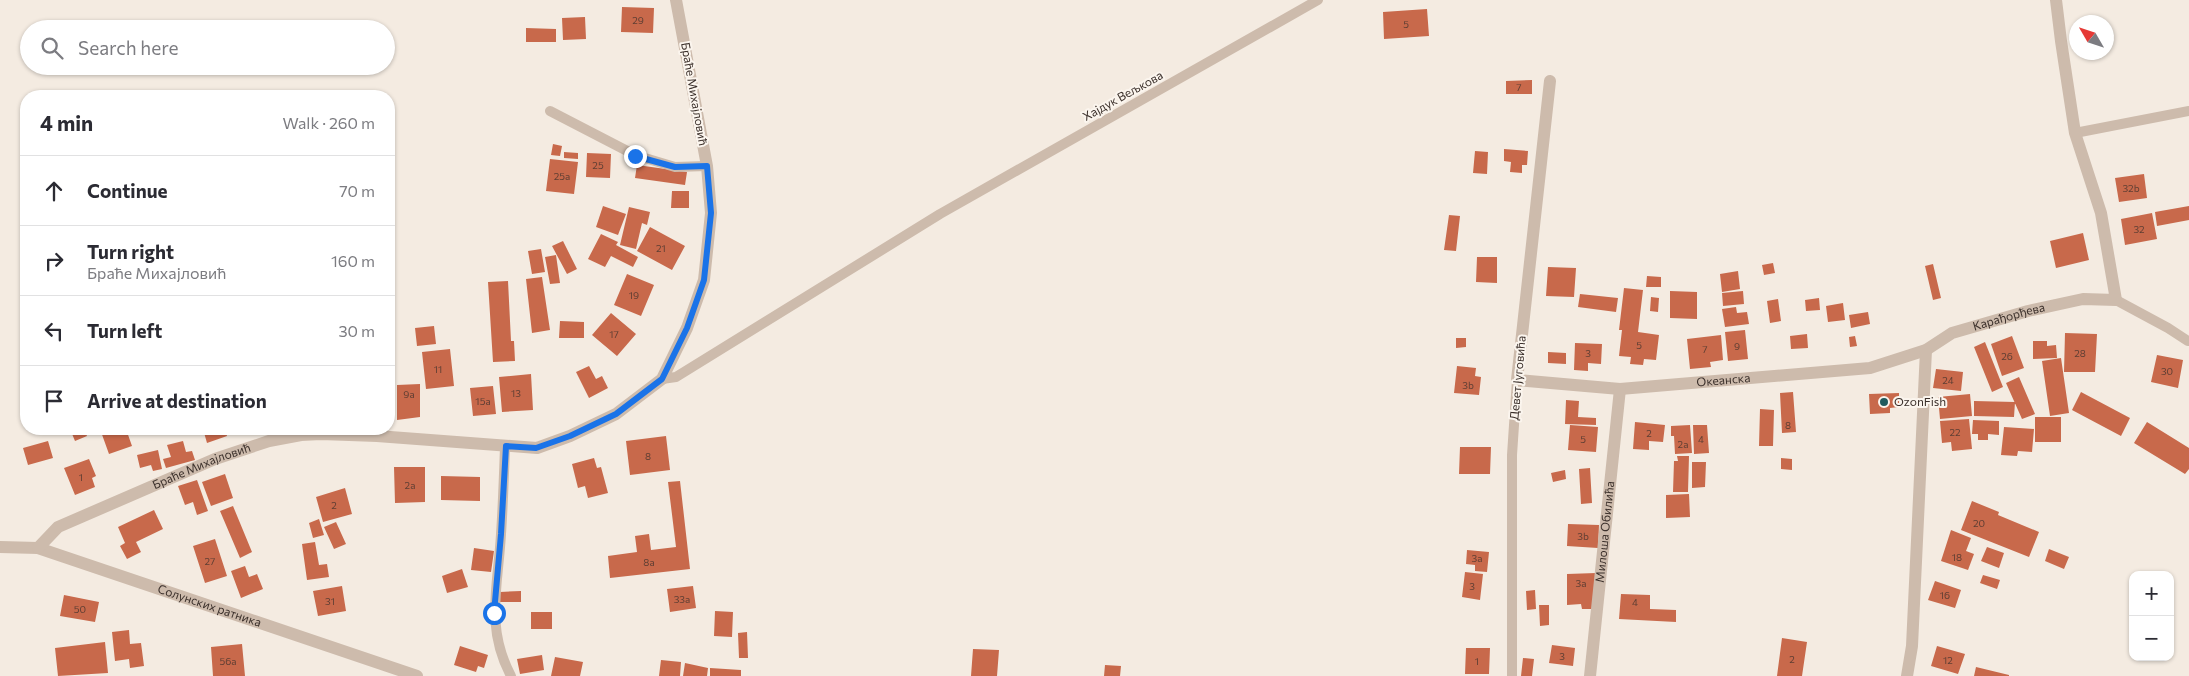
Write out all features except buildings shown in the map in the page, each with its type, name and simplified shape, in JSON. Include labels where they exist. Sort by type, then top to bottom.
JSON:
[{"type":"street","name":"Браће Михајловић","points":[[38,548],[58,527],[214,459],[269,442],[296,436],[377,436],[536,448],[570,436],[616,414],[662,379],[687,328],[704,280],[711,213],[707,166],[676,0]]},
{"type":"street","points":[[2056,0],[2060,41],[2075,133],[2101,213],[2116,300]]},
{"type":"street","name":"Девет Југовића","points":[[1518,380],[1550,81]]},
{"type":"street","name":"Карађорђева","points":[[1926,350],[1952,333],[2028,311],[2083,299],[2116,300]]},
{"type":"street","points":[[1907,676],[1912,646],[1926,350]]},
{"type":"street","name":"Океанска","points":[[1518,380],[1620,389],[1870,368],[1926,350]]},
{"type":"street","name":"Милоша Обилића","points":[[1590,676],[1620,389]]},
{"type":"street","name":"Солунских ратника","points":[[0,547],[38,548],[417,676]]},
{"type":"lane","name":"Хајдук Вељкова","points":[[662,379],[676,377],[940,214],[1318,0]]},
{"type":"lane","points":[[2075,133],[2189,111]]},
{"type":"lane","points":[[550,112],[635,156],[675,167],[707,166]]},
{"type":"lane","points":[[2116,300],[2188,341]]},
{"type":"lane","name":"Девет Југовића","points":[[1512,676],[1512,455],[1518,380]]},
{"type":"lane","points":[[506,446],[494,613],[496,638],[501,658],[511,676]]},
{"type":"place","name":"OzonFish","points":[[1884,402]]},
{"type":"route","points":[[494,613],[506,446],[536,448],[570,436],[616,414],[662,379],[687,328],[704,280],[711,213],[707,166],[675,167],[635,156]]}]
